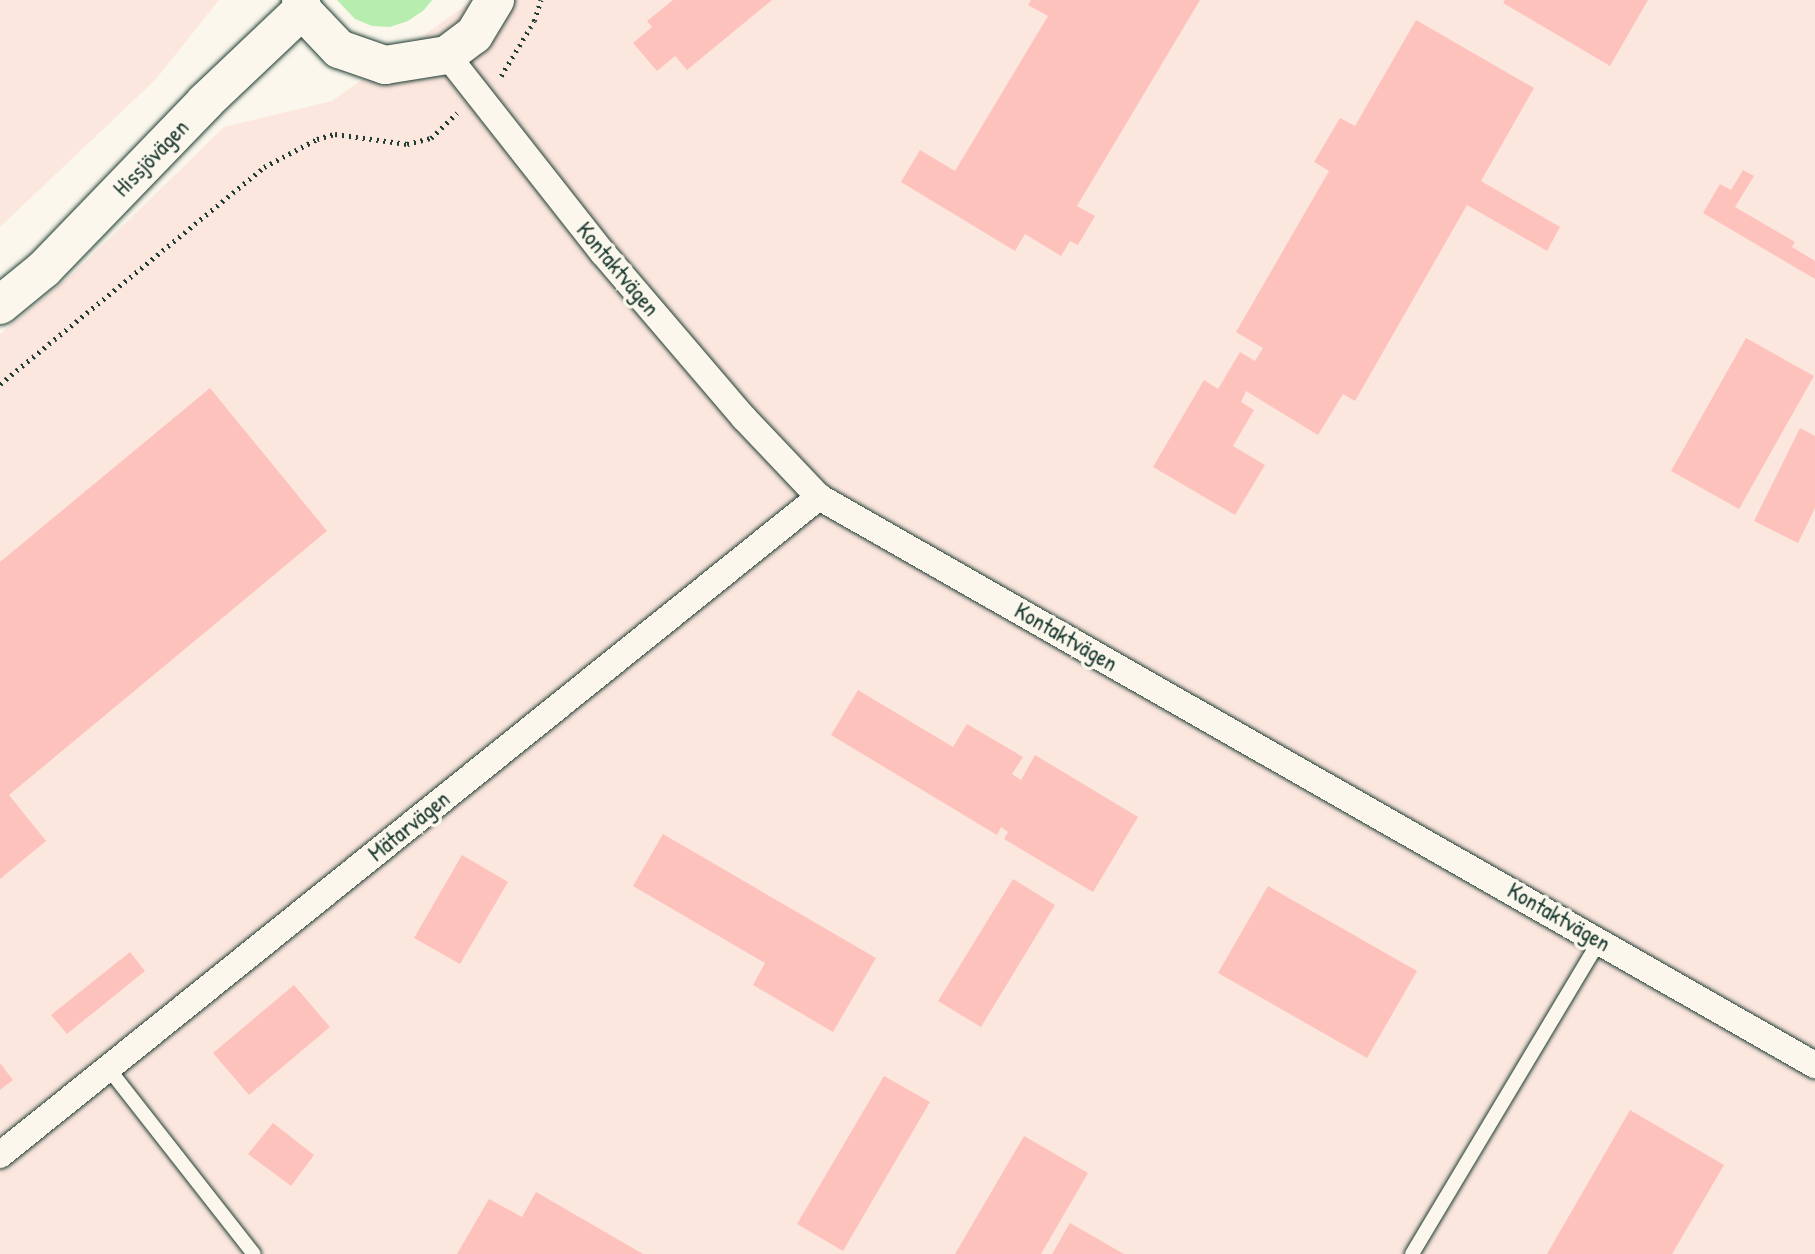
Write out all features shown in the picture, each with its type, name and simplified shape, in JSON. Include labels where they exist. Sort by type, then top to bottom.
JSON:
[{"type":"main road","points":[[302,5],[339,49],[385,65],[447,55],[474,35],[495,0]]},
{"type":"main road","name":"Hissjövägen","points":[[0,305],[44,268],[302,5]]},
{"type":"street","name":"Kontaktvägen","points":[[447,55],[612,264],[744,418],[819,497],[1815,1065]]},
{"type":"street","name":"Mätarvägen","points":[[0,1155],[819,497]]},
{"type":"lane","points":[[1412,1254],[1600,940]]},
{"type":"lane","points":[[108,1068],[254,1254]]},
{"type":"path","points":[[0,384],[264,167],[307,143],[335,134],[407,144],[431,138],[476,93],[505,73],[534,21],[541,0]]},
{"type":"shaded area","points":[[0,0],[219,0],[156,79],[0,227]]},
{"type":"shaded area","points":[[473,0],[1815,0],[1815,1254],[0,1254],[0,334],[76,271],[224,127],[332,101]]},
{"type":"green space","points":[[337,0],[432,0],[424,10],[408,21],[390,27],[372,26],[355,19]]},
{"type":"building","points":[[673,0],[772,0],[687,70],[675,56],[657,71],[633,43],[652,27],[647,21]]},
{"type":"building","points":[[1031,0],[1200,0],[1077,206],[1095,216],[1078,245],[1070,241],[1061,256],[1025,234],[1015,251],[901,182],[920,150],[955,171],[1048,16],[1028,5]]},
{"type":"building","points":[[1505,0],[1648,0],[1610,66],[1503,3]]},
{"type":"building","points":[[1416,20],[1534,88],[1481,181],[1560,227],[1547,251],[1467,205],[1355,401],[1343,394],[1318,435],[1246,391],[1241,402],[1254,410],[1233,446],[1265,465],[1235,515],[1153,467],[1204,380],[1218,389],[1240,352],[1255,361],[1263,348],[1236,332],[1329,171],[1314,162],[1340,118],[1355,126]]},
{"type":"building","points":[[1743,170],[1754,176],[1735,207],[1795,242],[1792,247],[1815,261],[1815,279],[1703,213],[1720,184],[1731,190]]},
{"type":"building","points":[[1746,338],[1814,376],[1739,509],[1671,471]]},
{"type":"building","points":[[210,388],[327,531],[9,795],[46,841],[0,879],[0,562]]},
{"type":"building","points":[[1800,428],[1815,436],[1815,508],[1798,543],[1754,521]]},
{"type":"building","points":[[858,690],[953,747],[967,724],[1023,757],[1012,774],[1021,780],[1035,755],[1138,817],[1093,892],[1004,839],[1008,832],[1001,827],[997,835],[831,735]]},
{"type":"building","points":[[663,834],[876,958],[833,1032],[753,985],[765,963],[633,886]]},
{"type":"building","points":[[462,855],[508,882],[460,964],[414,938]]},
{"type":"building","points":[[1013,879],[1055,905],[981,1027],[938,1001]]},
{"type":"building","points":[[1268,886],[1417,971],[1367,1058],[1218,973]]},
{"type":"building","points":[[130,952],[145,971],[67,1034],[51,1015]]},
{"type":"building","points":[[294,985],[330,1027],[249,1095],[213,1053]]},
{"type":"building","points":[[0,1063],[13,1080],[0,1090]]},
{"type":"building","points":[[884,1076],[930,1102],[843,1251],[797,1224]]},
{"type":"building","points":[[1630,1110],[1724,1165],[1672,1254],[1547,1254]]},
{"type":"building","points":[[273,1123],[314,1155],[291,1186],[248,1154]]},
{"type":"building","points":[[1024,1136],[1088,1173],[1041,1254],[955,1254]]},
{"type":"building","points":[[536,1192],[643,1254],[457,1254],[489,1199],[522,1217]]},
{"type":"building","points":[[1070,1223],[1124,1254],[1052,1254]]}]
